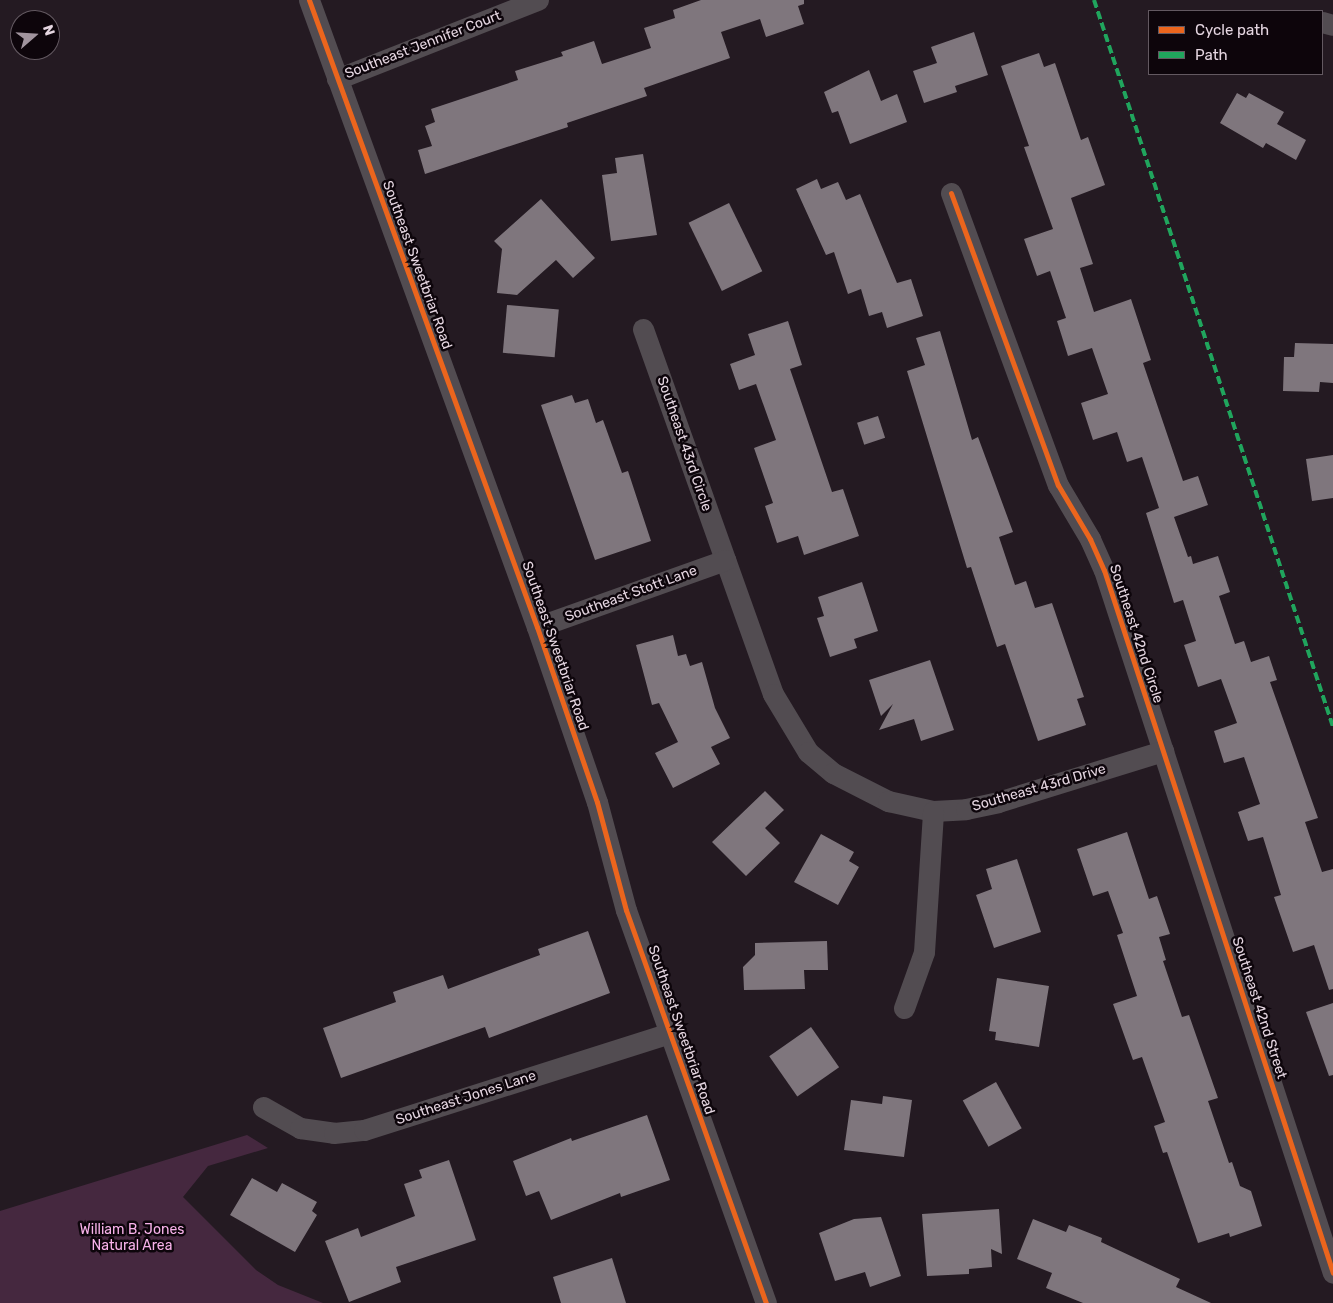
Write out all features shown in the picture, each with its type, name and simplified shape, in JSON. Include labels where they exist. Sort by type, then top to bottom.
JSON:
[{"type":"street","name":"Southeast Sweetbriar Road","points":[[309,0],[537,627],[597,802],[626,910],[766,1303]]},
{"type":"street","name":"Southeast Jennifer Court","points":[[337,79],[538,0]]},
{"type":"street","name":"Southeast 42nd Circle","points":[[951,193],[1058,485],[1090,539],[1104,570],[1163,751]]},
{"type":"street","name":"Southeast 43rd Circle","points":[[643,329],[724,560]]},
{"type":"street","name":"Southeast Stott Lane","points":[[537,627],[724,560]]},
{"type":"street","name":"Southeast 43rd Drive","points":[[724,560],[773,694],[808,752],[833,773],[857,787],[888,801],[933,811],[998,802],[1163,751]]},
{"type":"street","name":"Southeast 42nd Street","points":[[1163,751],[1333,1273]]},
{"type":"street","points":[[904,1008],[924,952],[933,811]]},
{"type":"street","name":"Southeast Jones Lane","points":[[263,1107],[300,1128],[334,1133],[364,1130],[669,1033]]},
{"type":"green space","name":"William B. Jones Natural Area","points":[[247,1135],[268,1148],[208,1166],[183,1197],[256,1270],[278,1285],[323,1303],[0,1303],[0,1211]]},
{"type":"building","points":[[701,0],[804,0],[804,4],[798,6],[804,24],[766,37],[760,19],[721,32],[730,58],[644,88],[647,96],[567,123],[568,127],[425,174],[418,150],[432,146],[425,126],[435,122],[431,109],[518,80],[515,71],[563,56],[561,52],[594,41],[602,64],[651,48],[644,28],[675,18],[673,10]]},
{"type":"building","points":[[974,32],[988,75],[955,86],[957,92],[924,103],[913,71],[937,63],[931,47]]},
{"type":"building","points":[[1039,53],[1044,67],[1055,63],[1081,140],[1088,137],[1105,185],[1071,198],[1093,264],[1080,268],[1094,312],[1131,299],[1151,360],[1143,363],[1183,481],[1198,476],[1208,505],[1174,517],[1188,557],[1191,556],[1193,564],[1218,556],[1230,592],[1219,596],[1235,644],[1244,641],[1251,662],[1269,656],[1277,680],[1270,682],[1318,818],[1305,822],[1322,872],[1333,869],[1333,989],[1329,990],[1314,945],[1293,952],[1274,897],[1281,895],[1263,837],[1248,841],[1238,812],[1260,804],[1244,757],[1224,763],[1214,731],[1237,723],[1221,679],[1198,687],[1184,645],[1196,641],[1183,600],[1174,603],[1146,513],[1159,508],[1142,457],[1127,462],[1117,432],[1093,440],[1081,403],[1108,394],[1092,348],[1068,356],[1057,321],[1066,318],[1050,271],[1037,276],[1024,239],[1053,229],[1024,147],[1029,146],[1001,66]]},
{"type":"building","points":[[869,70],[881,101],[897,94],[907,122],[850,144],[838,111],[832,113],[824,92]]},
{"type":"building","points":[[1237,93],[1246,98],[1249,93],[1284,112],[1277,124],[1306,140],[1296,160],[1266,143],[1263,148],[1220,123]]},
{"type":"building","points":[[643,154],[657,235],[611,241],[602,175],[617,173],[615,158]]},
{"type":"building","points":[[817,179],[821,189],[838,182],[846,200],[860,194],[897,283],[911,279],[923,316],[887,328],[882,312],[869,316],[861,289],[848,294],[834,252],[826,255],[796,189]]},
{"type":"building","points":[[541,199],[595,258],[573,278],[556,260],[517,295],[497,293],[502,249],[494,241]]},
{"type":"building","points":[[729,203],[762,271],[722,291],[689,223]]},
{"type":"building","points":[[507,305],[559,310],[555,357],[503,353]]},
{"type":"building","points":[[788,321],[802,365],[790,369],[832,492],[843,489],[859,536],[804,555],[798,536],[777,543],[765,506],[773,503],[754,448],[776,440],[756,384],[739,390],[730,364],[755,355],[748,334]]},
{"type":"building","points":[[940,331],[972,440],[978,437],[1013,532],[999,537],[1015,585],[1026,581],[1035,608],[1052,603],[1084,697],[1077,699],[1086,725],[1038,741],[1005,644],[997,647],[971,567],[967,568],[907,371],[925,365],[916,338]]},
{"type":"building","points":[[1295,343],[1333,344],[1333,383],[1320,382],[1319,392],[1283,391],[1284,357],[1294,357]]},
{"type":"building","points":[[572,395],[575,403],[588,399],[596,423],[603,420],[622,473],[628,471],[651,541],[595,560],[541,405]]},
{"type":"building","points":[[878,416],[885,438],[864,445],[857,423]]},
{"type":"building","points":[[1333,455],[1333,498],[1312,501],[1306,459]]},
{"type":"building","points":[[862,582],[878,631],[854,639],[857,648],[830,657],[817,618],[824,616],[818,597]]},
{"type":"building","points":[[673,635],[678,656],[686,654],[690,666],[702,662],[715,708],[730,738],[711,747],[720,764],[673,788],[655,753],[678,742],[659,703],[652,705],[636,645]]},
{"type":"building","points":[[930,660],[954,730],[921,741],[914,719],[879,730],[893,704],[881,716],[869,680]]},
{"type":"building","points":[[765,791],[784,810],[765,828],[780,843],[746,876],[712,842]]},
{"type":"building","points":[[1127,832],[1149,899],[1157,896],[1170,934],[1159,937],[1166,960],[1163,961],[1182,1017],[1189,1015],[1218,1098],[1208,1101],[1229,1163],[1232,1162],[1240,1186],[1251,1191],[1262,1226],[1230,1237],[1229,1233],[1198,1243],[1167,1152],[1163,1153],[1154,1126],[1165,1122],[1142,1057],[1133,1060],[1113,1004],[1137,996],[1117,935],[1123,933],[1108,891],[1093,896],[1077,849]]},
{"type":"building","points":[[821,834],[854,852],[849,861],[859,867],[838,905],[794,882]]},
{"type":"building","points":[[1017,859],[1041,932],[994,948],[976,895],[992,889],[986,869]]},
{"type":"building","points":[[588,931],[610,993],[489,1038],[485,1027],[341,1078],[323,1028],[396,1002],[393,992],[443,975],[448,989],[540,955],[538,949]]},
{"type":"building","points":[[827,941],[828,970],[804,970],[805,989],[744,990],[743,967],[755,955],[755,943]]},
{"type":"building","points":[[997,978],[1049,986],[1039,1047],[995,1040],[996,1032],[989,1031]]},
{"type":"building","points":[[1333,1003],[1333,1075],[1329,1076],[1306,1012]]},
{"type":"building","points":[[811,1027],[839,1067],[797,1096],[769,1056]]},
{"type":"building","points":[[996,1082],[1022,1128],[988,1147],[963,1100]]},
{"type":"building","points":[[883,1096],[912,1100],[904,1157],[844,1150],[851,1100],[882,1104]]},
{"type":"building","points":[[647,1115],[670,1180],[621,1197],[620,1193],[551,1220],[539,1191],[526,1196],[513,1161],[571,1138],[572,1141]]},
{"type":"building","points":[[449,1160],[476,1240],[396,1267],[401,1282],[349,1302],[325,1241],[358,1228],[361,1237],[415,1216],[404,1184],[422,1178],[419,1170]]},
{"type":"building","points":[[252,1178],[277,1192],[282,1183],[317,1202],[312,1211],[317,1215],[295,1252],[230,1215]]},
{"type":"building","points":[[999,1209],[1002,1254],[991,1249],[992,1267],[969,1269],[969,1274],[927,1276],[922,1214]]},
{"type":"building","points":[[881,1217],[901,1276],[870,1287],[865,1272],[835,1281],[819,1233],[854,1219]]},
{"type":"building","points":[[1033,1219],[1066,1232],[1069,1225],[1102,1238],[1101,1242],[1180,1279],[1176,1287],[1211,1303],[1083,1303],[1046,1288],[1052,1273],[1017,1259]]},
{"type":"building","points":[[612,1258],[626,1303],[561,1303],[553,1277]]},
{"type":"marked path","points":[[1094,0],[1333,727]]},
{"type":"cycle path","points":[[309,0],[537,627],[597,802],[626,910],[766,1303]]},
{"type":"cycle path","points":[[951,193],[1058,485],[1090,539],[1104,570],[1333,1273]]}]
